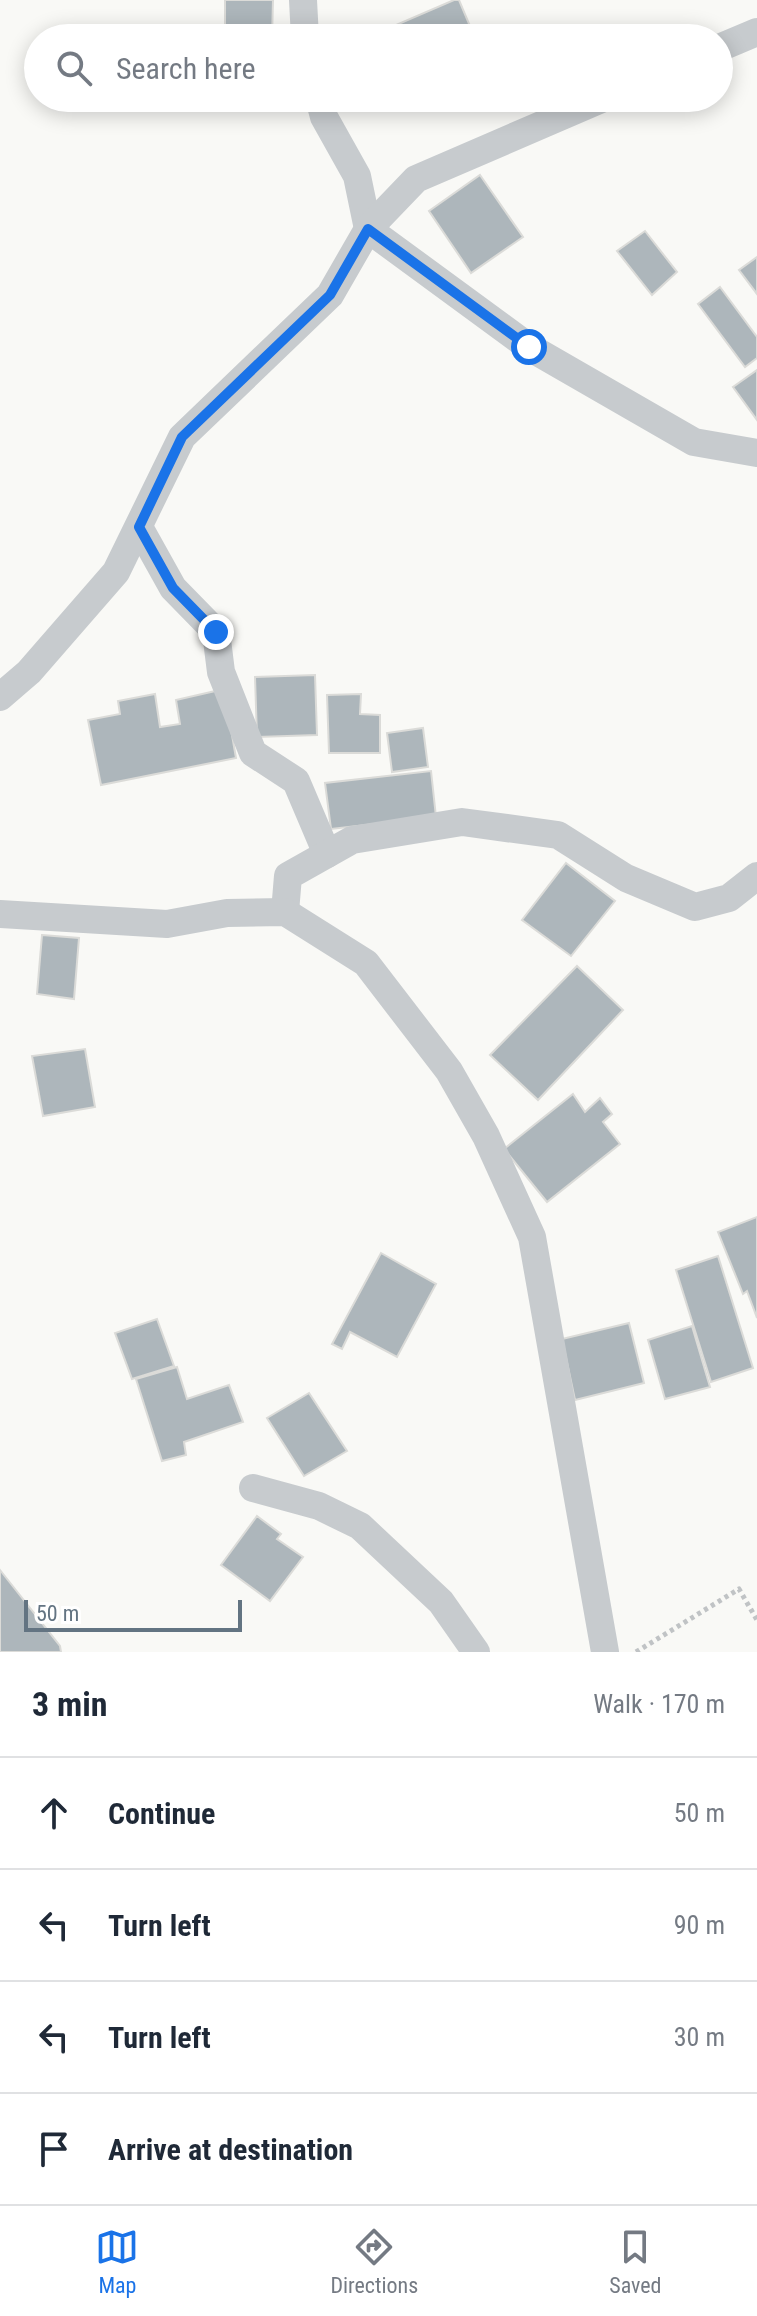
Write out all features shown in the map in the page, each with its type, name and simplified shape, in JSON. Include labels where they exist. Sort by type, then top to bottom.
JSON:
[{"type":"street","points":[[303,0],[304,24]]},
{"type":"street","points":[[733,42],[757,32]]},
{"type":"street","points":[[323,112],[357,176],[368,229],[529,347],[694,442],[757,453]]},
{"type":"street","points":[[0,697],[29,672],[116,572],[182,437],[330,295],[368,229],[416,179],[572,112]]},
{"type":"street","points":[[139,527],[173,588],[216,632],[221,672],[253,753],[296,781],[327,854]]},
{"type":"street","points":[[285,912],[288,876],[352,840],[462,822],[558,835],[626,878],[695,907],[729,898],[757,876]]},
{"type":"street","points":[[0,914],[167,924],[227,913],[285,912],[366,963],[449,1071],[486,1136],[532,1237],[605,1652]]},
{"type":"street","points":[[253,1488],[319,1506],[360,1526],[441,1602],[476,1652]]},
{"type":"path","points":[[636,1652],[739,1589],[757,1620]]},
{"type":"building","points":[[225,0],[273,0],[272,24],[225,24]]},
{"type":"building","points":[[459,0],[469,24],[398,24]]},
{"type":"building","points":[[480,175],[523,237],[471,273],[429,211]]},
{"type":"building","points":[[645,231],[677,272],[652,295],[617,251]]},
{"type":"building","points":[[757,257],[757,294],[739,270]]},
{"type":"building","points":[[720,287],[757,337],[757,358],[745,367],[698,304]]},
{"type":"building","points":[[757,370],[757,420],[733,387]]},
{"type":"building","points":[[315,675],[317,735],[257,737],[255,677]]},
{"type":"building","points":[[224,689],[236,758],[101,785],[88,720],[120,714],[118,701],[155,694],[160,727],[180,724],[176,700]]},
{"type":"building","points":[[361,694],[360,714],[380,715],[380,753],[329,753],[327,695]]},
{"type":"building","points":[[423,728],[428,767],[392,772],[387,733]]},
{"type":"building","points":[[431,771],[436,817],[331,829],[325,783]]},
{"type":"building","points":[[566,863],[615,901],[571,956],[522,920]]},
{"type":"building","points":[[42,935],[79,938],[74,999],[37,994]]},
{"type":"building","points":[[577,966],[623,1010],[538,1100],[490,1055]]},
{"type":"building","points":[[85,1049],[95,1107],[43,1116],[32,1056]]},
{"type":"building","points":[[573,1094],[585,1112],[600,1098],[612,1114],[603,1122],[620,1144],[547,1202],[504,1149]]},
{"type":"building","points":[[757,1217],[757,1318],[747,1291],[743,1294],[718,1232]]},
{"type":"building","points":[[381,1253],[436,1284],[397,1357],[350,1332],[342,1349],[332,1344]]},
{"type":"building","points":[[718,1256],[753,1368],[711,1382],[676,1270]]},
{"type":"building","points":[[157,1319],[174,1366],[132,1379],[115,1333]]},
{"type":"building","points":[[629,1323],[644,1383],[575,1400],[562,1339]]},
{"type":"building","points":[[692,1326],[710,1387],[665,1399],[648,1340]]},
{"type":"building","points":[[177,1367],[187,1399],[229,1385],[243,1422],[184,1442],[186,1455],[162,1461],[136,1379]]},
{"type":"building","points":[[309,1393],[347,1451],[304,1476],[267,1418]]},
{"type":"building","points":[[257,1516],[281,1534],[277,1539],[303,1557],[270,1601],[221,1565]]},
{"type":"building","points":[[0,1570],[60,1646],[61,1652],[0,1652]]},
{"type":"route","points":[[216,632],[173,588],[139,527],[182,437],[330,295],[368,229],[529,347]]}]
